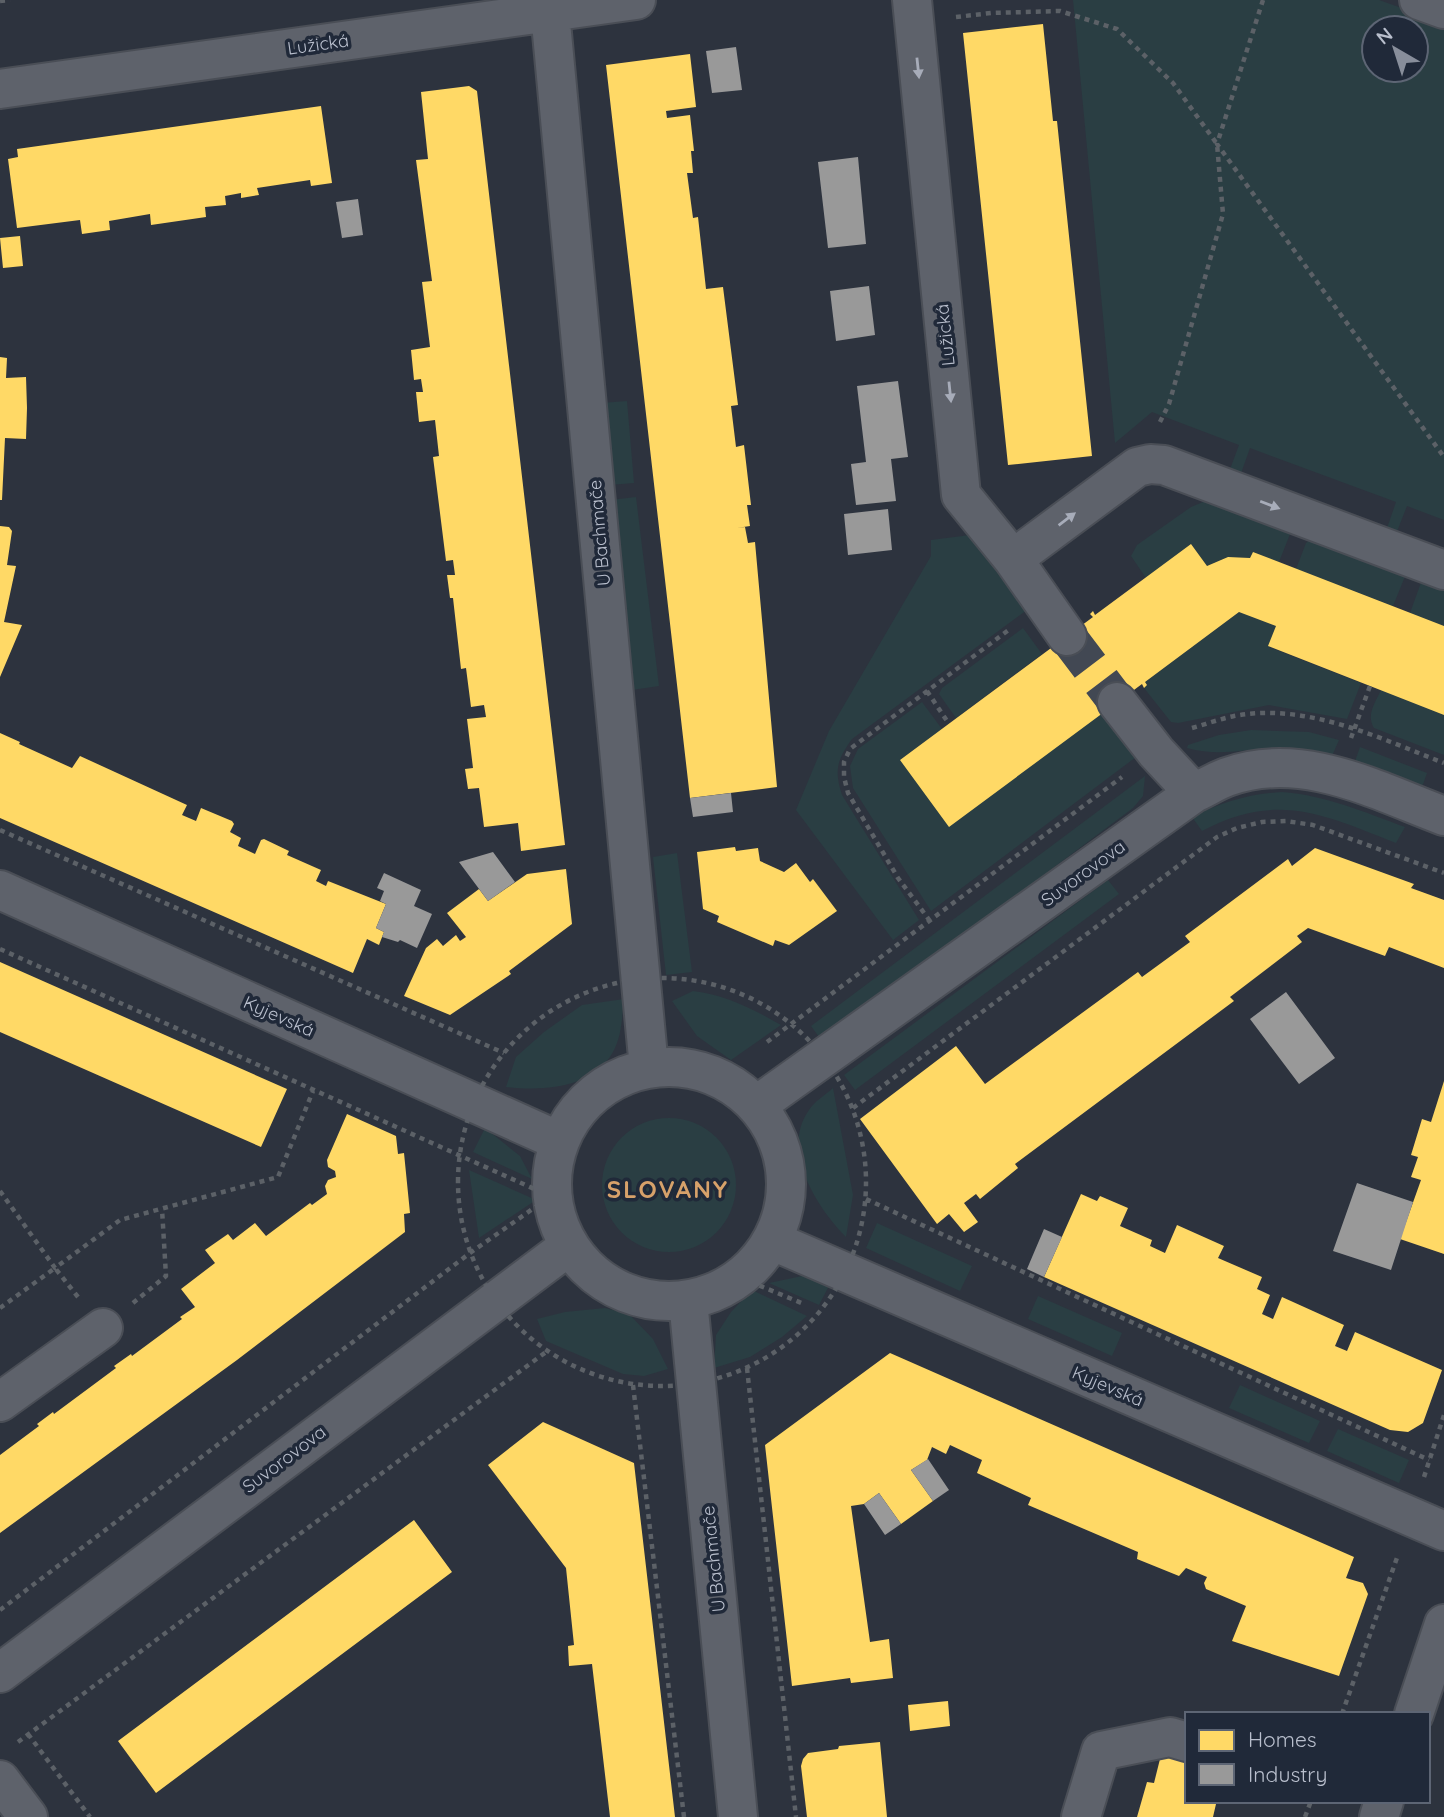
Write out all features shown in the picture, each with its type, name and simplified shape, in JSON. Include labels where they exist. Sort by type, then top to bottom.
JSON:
[{"type":"street","name":"Lužická","points":[[0,89],[552,6],[636,0]]},
{"type":"street","points":[[1419,0],[1444,9]]},
{"type":"street","name":"U Bachmače","points":[[552,6],[649,1068]]},
{"type":"street","name":"Lužická","points":[[913,12],[961,495],[1013,559],[1067,636]]},
{"type":"street","points":[[1013,559],[1137,467],[1150,464],[1164,465],[1444,570]]},
{"type":"street","points":[[1117,702],[1156,752],[1194,793]]},
{"type":"street","name":"Suvorovova","points":[[757,1105],[1194,793],[1228,776],[1271,767],[1299,768],[1338,776],[1444,816]]},
{"type":"street","name":"Kyjevská","points":[[0,890],[559,1141]]},
{"type":"street","points":[[685,1067],[719,1077],[740,1089],[757,1105],[777,1136],[786,1170],[785,1207],[773,1241],[759,1261],[741,1278],[716,1292],[688,1300],[653,1301],[620,1291],[591,1272],[569,1246],[557,1222],[551,1196],[552,1168],[559,1141],[580,1107],[611,1081],[649,1068],[685,1067]]},
{"type":"street","name":"Kyjevská","points":[[773,1241],[1427,1523]]},
{"type":"street","name":"Suvorovova","points":[[0,1673],[569,1246]]},
{"type":"street","name":"U Bachmače","points":[[688,1300],[738,1817]]},
{"type":"street","points":[[0,1402],[103,1328]]},
{"type":"street","points":[[1415,1712],[1444,1624]]},
{"type":"street","points":[[1081,1817],[1101,1751],[1170,1737],[1185,1741]]},
{"type":"street","points":[[5,1764],[28,1817]]},
{"type":"path","points":[[0,1],[10,0]]},
{"type":"path","points":[[1137,467],[1169,404],[1223,214],[1217,144],[1263,0]]},
{"type":"path","points":[[913,12],[1060,11],[1117,29],[1173,83],[1444,457]]},
{"type":"path","points":[[930,921],[898,878],[849,793],[844,777],[844,762],[850,749],[1044,604]]},
{"type":"path","points":[[1338,776],[1370,686]]},
{"type":"path","points":[[927,691],[949,724]]},
{"type":"path","points":[[853,1108],[1217,837],[1237,828],[1262,822],[1286,821],[1313,825],[1444,873]]},
{"type":"path","points":[[0,830],[504,1053]]},
{"type":"path","points":[[0,949],[551,1196]]},
{"type":"path","points":[[641,978],[701,981],[750,997],[792,1024],[825,1057],[853,1108],[865,1153],[866,1199],[859,1237],[846,1272],[821,1311],[788,1344],[747,1368],[696,1384],[633,1385],[587,1373],[547,1352],[518,1328],[494,1301],[470,1253],[458,1205],[459,1156],[473,1103],[504,1053],[530,1026],[562,1004],[597,989],[641,978]]},
{"type":"path","points":[[0,1308],[120,1220],[278,1177],[313,1091]]},
{"type":"path","points":[[0,1191],[55,1268]]},
{"type":"path","points":[[0,1610],[470,1253],[551,1196]]},
{"type":"path","points":[[866,1199],[1429,1460]]},
{"type":"path","points":[[103,1328],[166,1276],[162,1209]]},
{"type":"path","points":[[5,1764],[27,1734],[547,1352]]},
{"type":"path","points":[[747,1368],[796,1817]]},
{"type":"path","points":[[633,1385],[684,1817]]},
{"type":"path","points":[[1343,1712],[1427,1523],[1429,1460],[1444,1415]]},
{"type":"path","points":[[27,1734],[90,1817]]},
{"type":"green space","points":[[1073,0],[1379,0],[1419,14],[1360,14],[1360,84],[1430,84],[1430,18],[1444,23],[1444,520],[1407,506],[1396,534],[1386,531],[1396,502],[1250,448],[1240,476],[1229,472],[1239,445],[1152,412],[1115,443]]},
{"type":"green space","points":[[627,401],[634,483],[609,485],[601,403]]},
{"type":"green space","points":[[636,497],[659,686],[632,690],[610,500]]},
{"type":"green space","points":[[1222,501],[1292,529],[1279,562],[1253,552],[1250,558],[1228,557],[1207,566],[1191,544],[1146,578],[1131,556],[1137,545],[1191,507],[1203,502]]},
{"type":"green space","points":[[978,534],[1031,607],[852,739],[838,765],[842,795],[919,920],[893,940],[796,810],[829,731],[931,556],[931,540]]},
{"type":"green space","points":[[1312,538],[1406,574],[1393,606],[1296,569],[1306,543]]},
{"type":"green space","points":[[1423,577],[1444,585],[1444,626],[1410,613]]},
{"type":"green space","points":[[1239,612],[1276,626],[1269,647],[1361,683],[1347,719],[1269,705],[1178,723],[1171,722],[1144,688],[1147,685],[1145,682]]},
{"type":"green space","points":[[1023,628],[1042,654],[956,718],[939,694],[942,688]]},
{"type":"green space","points":[[1381,690],[1444,715],[1444,755],[1374,728],[1371,714]]},
{"type":"green space","points":[[922,702],[942,729],[900,760],[1106,710],[1140,754],[931,911],[853,788],[850,766],[858,749]]},
{"type":"green space","points":[[1251,730],[1309,732],[1339,740],[1332,756],[1282,749],[1212,752],[1187,748],[1188,745],[1219,735]]},
{"type":"green space","points":[[1360,747],[1427,773],[1421,790],[1354,764]]},
{"type":"green space","points":[[1145,776],[1143,796],[1133,808],[822,1041],[811,1026]]},
{"type":"green space","points":[[1282,792],[1329,800],[1405,827],[1396,843],[1323,816],[1301,812],[1254,812],[1202,831],[1192,817],[1235,800]]},
{"type":"green space","points":[[677,853],[692,972],[666,975],[653,857]]},
{"type":"green space","points":[[1108,880],[1119,894],[855,1090],[844,1075]]},
{"type":"green space","points":[[693,991],[739,1004],[781,1025],[731,1060],[697,1036],[672,1001]]},
{"type":"green space","points":[[624,999],[616,1046],[604,1064],[593,1074],[566,1085],[506,1087],[516,1057],[544,1032],[582,1005]]},
{"type":"green space","points":[[833,1088],[853,1195],[846,1237],[814,1195],[800,1160],[798,1143],[801,1126],[809,1110]]},
{"type":"green space","points":[[669,1118],[695,1123],[716,1138],[731,1159],[736,1185],[731,1211],[716,1232],[695,1247],[669,1252],[643,1247],[622,1232],[607,1211],[602,1185],[607,1159],[622,1138],[643,1123]]},
{"type":"green space","points":[[485,1128],[520,1156],[532,1179],[473,1152]]},
{"type":"green space","points":[[469,1170],[536,1200],[479,1238]]},
{"type":"green space","points":[[877,1223],[972,1266],[960,1291],[866,1248]]},
{"type":"green space","points":[[802,1276],[832,1280],[819,1305],[769,1283]]},
{"type":"green space","points":[[752,1290],[807,1316],[782,1337],[750,1357],[714,1368],[716,1335],[731,1312]]},
{"type":"green space","points":[[1038,1296],[1122,1333],[1112,1356],[1028,1319]]},
{"type":"green space","points":[[605,1308],[629,1314],[653,1339],[668,1369],[644,1376],[623,1374],[546,1341],[537,1319],[565,1312]]},
{"type":"green space","points":[[1240,1385],[1320,1421],[1309,1443],[1229,1408]]},
{"type":"green space","points":[[1338,1429],[1409,1460],[1399,1483],[1327,1451]]},
{"type":"building: Homes","points":[[1043,24],[1053,121],[1057,121],[1092,456],[1008,465],[963,33]]},
{"type":"building: Homes","points":[[690,54],[696,107],[666,111],[667,118],[690,115],[694,151],[691,151],[693,173],[687,173],[693,218],[698,217],[706,289],[723,287],[738,405],[731,406],[736,447],[744,445],[751,505],[747,505],[750,526],[737,528],[745,527],[748,543],[755,542],[777,787],[690,798],[606,65]]},
{"type":"building: Homes","points":[[469,86],[477,91],[565,845],[521,851],[518,823],[484,827],[479,788],[468,789],[465,769],[473,768],[467,719],[486,717],[484,705],[471,707],[466,668],[461,669],[453,598],[450,598],[447,575],[455,575],[453,560],[446,561],[433,457],[439,456],[435,420],[419,422],[416,392],[423,392],[421,379],[414,380],[411,350],[430,347],[422,282],[432,281],[416,160],[428,159],[421,92]]},
{"type":"building: Homes","points":[[321,106],[332,183],[311,186],[310,180],[257,188],[259,195],[241,198],[241,193],[225,196],[226,205],[205,207],[206,217],[151,225],[150,214],[109,221],[110,230],[82,234],[80,220],[17,228],[8,159],[18,157],[17,149]]},
{"type":"building: Homes","points":[[20,236],[23,266],[3,268],[0,238]]},
{"type":"building: Homes","points":[[0,357],[7,358],[6,378],[26,377],[27,408],[26,439],[5,438],[2,500],[0,500]]},
{"type":"building: Homes","points":[[0,526],[9,527],[12,531],[7,565],[16,566],[4,622],[22,625],[0,677]]},
{"type":"building: Homes","points":[[1191,544],[1207,566],[1228,557],[1250,558],[1253,552],[1444,626],[1444,715],[1268,646],[1276,626],[1239,612],[1145,682],[1147,685],[1144,688],[1142,684],[949,827],[900,760],[1093,617],[1090,614],[1093,611],[1095,615]]},
{"type":"building: Homes","points":[[0,733],[72,768],[80,756],[187,805],[182,815],[196,821],[201,808],[232,821],[234,824],[230,832],[241,838],[238,846],[255,854],[264,839],[289,851],[287,855],[321,870],[316,881],[326,886],[328,881],[386,904],[376,928],[384,932],[379,945],[367,939],[353,973],[0,818]]},
{"type":"building: Homes","points":[[735,847],[736,851],[758,848],[760,861],[784,872],[796,863],[810,882],[813,879],[837,911],[789,945],[775,940],[773,946],[717,922],[719,916],[703,909],[697,852]]},
{"type":"building: Homes","points":[[1315,848],[1414,884],[1411,888],[1444,900],[1444,968],[1389,947],[1385,956],[1308,928],[1297,936],[1302,942],[1230,997],[1234,1001],[1015,1164],[1018,1168],[980,1199],[976,1194],[964,1203],[978,1222],[964,1232],[949,1214],[937,1224],[860,1119],[956,1046],[985,1084],[1138,972],[1142,977],[1190,942],[1185,936],[1288,859],[1292,866]]},
{"type":"building: Homes","points":[[566,869],[572,924],[509,971],[511,974],[450,1015],[404,996],[426,948],[437,939],[443,946],[456,935],[460,941],[466,937],[447,913],[479,889],[488,901],[527,874]]},
{"type":"building: Homes","points":[[0,962],[287,1089],[261,1147],[0,1032]]},
{"type":"building: Homes","points":[[1444,1081],[1444,1254],[1400,1239],[1421,1180],[1411,1177],[1418,1157],[1411,1155],[1422,1119],[1431,1122]]},
{"type":"building: Homes","points":[[347,1114],[396,1136],[398,1154],[404,1153],[410,1213],[404,1214],[405,1232],[237,1360],[0,1533],[0,1455],[39,1426],[37,1424],[195,1307],[181,1289],[215,1263],[205,1250],[228,1234],[233,1240],[255,1223],[266,1236],[310,1203],[312,1205],[327,1194],[325,1186],[328,1180],[336,1177],[335,1171],[328,1167],[327,1160]]},
{"type":"building: Homes","points":[[1081,1194],[1097,1201],[1100,1196],[1128,1208],[1120,1226],[1152,1240],[1150,1246],[1165,1253],[1177,1225],[1224,1246],[1218,1258],[1262,1277],[1257,1289],[1270,1295],[1262,1314],[1273,1319],[1282,1297],[1344,1325],[1335,1346],[1347,1351],[1355,1332],[1442,1370],[1423,1423],[1408,1432],[1390,1430],[1044,1277]]},
{"type":"building: Homes","points":[[890,1353],[1354,1557],[1346,1578],[1363,1583],[1368,1594],[1339,1676],[1232,1641],[1246,1606],[1206,1589],[1204,1583],[1207,1577],[1186,1568],[1179,1576],[1137,1559],[1138,1552],[1028,1505],[1031,1498],[977,1473],[982,1460],[950,1445],[946,1454],[932,1447],[927,1460],[911,1470],[933,1501],[901,1524],[879,1493],[864,1504],[851,1506],[870,1642],[889,1639],[893,1678],[851,1683],[850,1678],[792,1686],[765,1445]]},
{"type":"building: Homes","points":[[543,1422],[634,1463],[675,1817],[610,1817],[592,1664],[569,1666],[568,1646],[574,1645],[566,1568],[488,1465]]},
{"type":"building: Homes","points":[[414,1520],[452,1572],[156,1793],[118,1741]]},
{"type":"building: Homes","points":[[948,1701],[950,1726],[910,1731],[908,1705]]},
{"type":"building: Homes","points":[[880,1742],[887,1817],[807,1817],[801,1766],[808,1753],[838,1749],[839,1746]]},
{"type":"building: Homes","points":[[1161,1755],[1185,1762],[1185,1803],[1216,1804],[1213,1817],[1137,1817],[1147,1782],[1154,1783]]},
{"type":"building: Industry","points":[[736,47],[742,90],[712,93],[706,51]]},
{"type":"building: Industry","points":[[858,157],[866,244],[828,248],[818,162]]},
{"type":"building: Industry","points":[[358,199],[363,235],[342,238],[336,202]]},
{"type":"building: Industry","points":[[869,286],[875,335],[836,341],[830,291]]},
{"type":"building: Industry","points":[[898,381],[908,457],[891,459],[896,501],[856,505],[851,464],[866,462],[857,386]]},
{"type":"building: Industry","points":[[888,509],[892,550],[848,555],[844,514]]},
{"type":"building: Industry","points":[[731,793],[733,812],[693,817],[690,798]]},
{"type":"building: Industry","points":[[493,852],[515,882],[488,901],[459,862]]},
{"type":"building: Industry","points":[[384,873],[421,890],[414,906],[432,914],[417,948],[400,940],[398,942],[382,937],[384,932],[376,928],[386,904],[380,901],[384,891],[377,888]]},
{"type":"building: Industry","points":[[1286,992],[1335,1058],[1299,1084],[1250,1019]]},
{"type":"building: Industry","points":[[1357,1183],[1413,1202],[1391,1270],[1333,1251]]},
{"type":"building: Industry","points":[[1044,1229],[1062,1237],[1044,1277],[1027,1269]]},
{"type":"building: Industry","points":[[928,1459],[949,1490],[933,1501],[911,1470]]},
{"type":"building: Industry","points":[[879,1493],[901,1524],[885,1535],[864,1504]]},
{"type":"tunnel","points":[[1067,636],[1117,702]]},
{"type":"district","name":"SLOVANY","points":[[668,1189]]}]
